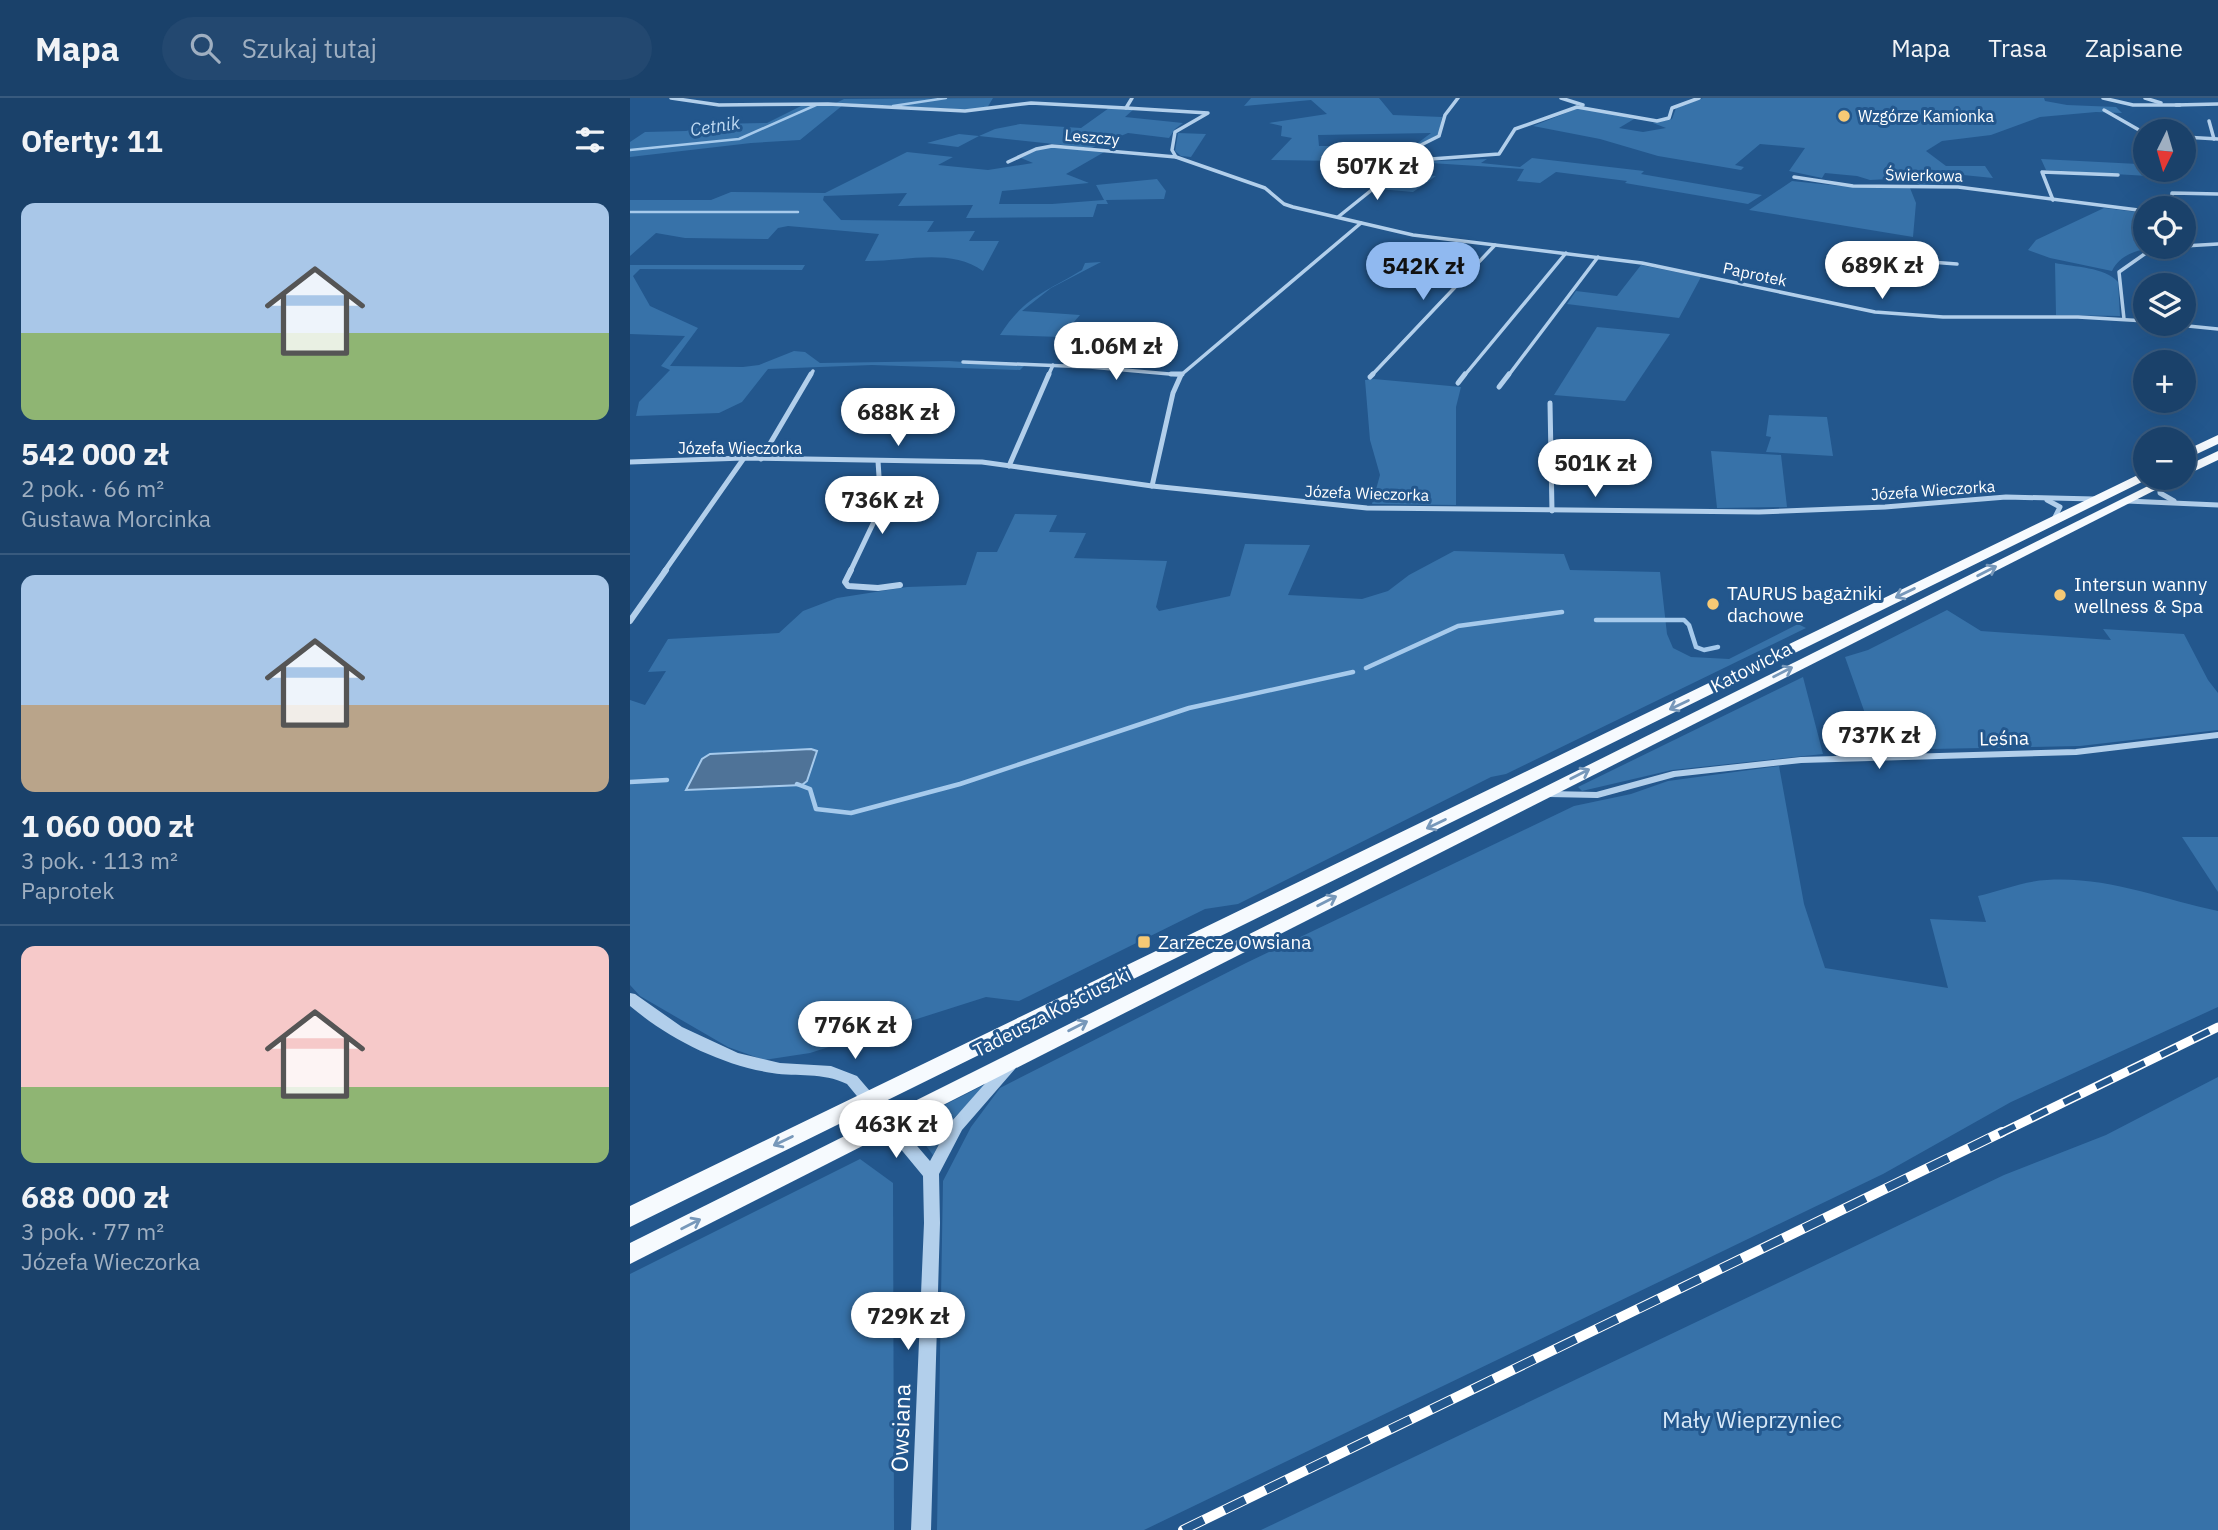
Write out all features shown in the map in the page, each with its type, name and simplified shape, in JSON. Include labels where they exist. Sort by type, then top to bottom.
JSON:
[{"type":"main road","points":[[2196,450],[2218,439]]},
{"type":"main road","points":[[2196,466],[2218,455]]},
{"type":"main road","name":"Katowicka","points":[[1497,794],[2133,481]]},
{"type":"main road","name":"Katowicka","points":[[1497,815],[2148,490]]},
{"type":"main road","name":"Tadeusza Kościuszki","points":[[630,1217],[1497,794]]},
{"type":"main road","name":"Tadeusza Kościuszki","points":[[630,1254],[1497,815]]},
{"type":"street","points":[[671,98],[719,105],[828,104],[965,111],[1031,103],[1126,107]]},
{"type":"street","name":"Leszczy","points":[[1132,98],[1126,107],[1208,113],[1175,132],[1172,150],[1176,157]]},
{"type":"street","points":[[1338,217],[1419,146],[1441,134],[1445,115],[1458,98]]},
{"type":"street","points":[[1561,98],[1587,107],[1651,121],[1669,118],[1672,107],[1699,98]]},
{"type":"street","points":[[2104,98],[2133,105],[2218,104]]},
{"type":"street","points":[[2145,98],[2180,105]]},
{"type":"street","points":[[1404,161],[1493,156],[1499,153],[1515,129],[1577,107],[1587,107]]},
{"type":"street","points":[[2104,110],[2118,115],[2133,128]]},
{"type":"street","points":[[2196,138],[2216,139],[2209,121]]},
{"type":"street","name":"Leszczy","points":[[1009,162],[1035,149],[1052,146],[1176,157],[1265,188],[1284,204],[1293,207]]},
{"type":"street","points":[[2053,200],[2042,172],[2118,174]]},
{"type":"street","name":"Świerkowa","points":[[1794,177],[1853,186],[1958,187],[2133,209]]},
{"type":"street","points":[[2172,196],[2172,193],[2218,194]]},
{"type":"street","name":"Paprotek","points":[[1293,207],[1413,235],[1664,267],[1875,313],[1913,317],[2133,320]]},
{"type":"street","points":[[1152,486],[1173,393],[1181,375],[1361,223]]},
{"type":"street","points":[[2196,245],[2218,244]]},
{"type":"street","points":[[1370,377],[1494,245]]},
{"type":"street","points":[[1912,249],[1912,258],[1917,261],[1956,264]]},
{"type":"street","points":[[1458,383],[1566,253]]},
{"type":"street","points":[[1499,387],[1598,257]]},
{"type":"street","points":[[2124,319],[2119,272],[2137,259]]},
{"type":"street","points":[[2196,327],[2218,329]]},
{"type":"street","points":[[963,362],[1053,365],[1181,375]]},
{"type":"street","points":[[1009,467],[1053,365]]},
{"type":"street","points":[[761,459],[813,371]]},
{"type":"street","points":[[1550,402],[1552,511]]},
{"type":"street","points":[[630,621],[744,458]]},
{"type":"street","name":"Józefa Wieczorka","points":[[630,462],[744,458],[982,462],[1152,486],[1355,507],[1759,512],[2037,497],[2094,499]]},
{"type":"street","points":[[878,461],[881,507],[845,582],[848,586],[859,588],[900,585]]},
{"type":"street","points":[[2162,490],[2163,496],[2192,504]]},
{"type":"street","points":[[2037,497],[2059,505],[2060,510],[2054,519]]},
{"type":"street","points":[[2127,501],[2218,505]]},
{"type":"street","name":"Leśna","points":[[1541,793],[1581,797],[1597,795],[1674,774],[1801,760],[2076,752],[2218,735]]},
{"type":"street","points":[[630,998],[649,1016],[744,1061],[772,1068],[798,1067],[838,1072],[852,1080],[866,1100],[931,1174],[956,1126],[1017,1057]]},
{"type":"street","name":"Owsiana","points":[[921,1530],[932,1223],[931,1174]]},
{"type":"green space","points":[[993,98],[987,108],[971,110],[836,103],[844,99]]},
{"type":"green space","points":[[1251,98],[1379,98],[1393,115],[1442,117],[1439,134],[1417,146],[1414,146],[1431,133],[1318,135],[1319,146],[1346,146],[1350,154],[1340,154],[1344,161],[1271,160],[1292,138],[1281,136],[1282,126],[1269,123],[1327,114],[1311,100],[1244,106]]},
{"type":"green space","points":[[1703,98],[2044,98],[2045,101],[2067,105],[2116,107],[2122,113],[2096,112],[2040,117],[1991,135],[1942,141],[1926,151],[1946,166],[1985,166],[1993,178],[1953,174],[1943,184],[1920,185],[1907,178],[1870,180],[1825,173],[1822,178],[1789,171],[1805,148],[1760,144],[1735,165],[1744,167],[1741,170],[1658,156],[1600,139],[1533,126],[1576,109],[1588,109],[1634,119],[1619,128],[1643,132],[1666,128],[1653,123],[1672,119],[1676,108]]},
{"type":"green space","points":[[805,104],[843,105],[800,140],[630,157],[630,142],[645,132],[686,131],[714,124],[767,123]]},
{"type":"green space","points":[[1109,108],[1134,109],[1125,117],[1183,123],[1169,138],[1128,133],[1091,148],[979,136],[995,129],[1020,124],[1081,128]]},
{"type":"green space","points":[[1178,133],[1206,134],[1191,157],[1181,156],[1175,151]]},
{"type":"green space","points":[[959,134],[979,136],[958,147],[927,143]]},
{"type":"green space","points":[[1054,147],[1106,151],[1066,174],[1089,183],[1002,191],[999,204],[1104,200],[1096,185],[1157,179],[1166,191],[1164,199],[1106,200],[1108,204],[1097,204],[1093,217],[966,218],[973,205],[898,206],[907,193],[824,196],[823,200],[841,220],[934,221],[927,232],[975,231],[969,241],[999,241],[983,271],[956,259],[926,257],[865,261],[879,234],[788,226],[778,228],[768,239],[685,238],[656,233],[630,256],[630,200],[711,200],[731,192],[825,193],[907,152],[953,157],[938,165],[988,170],[1033,163],[1021,158],[1038,149]]},
{"type":"green space","points":[[1532,158],[1644,171],[1641,174],[1762,195],[1748,204],[1625,183],[1627,181],[1556,172],[1540,183],[1517,181],[1524,169],[1415,162],[1487,159],[1481,163],[1520,167]]},
{"type":"green space","points":[[2041,159],[2133,164],[2133,175],[2046,170]]},
{"type":"green space","points":[[1398,173],[1436,176],[1413,192],[1379,189]]},
{"type":"green space","points":[[1792,181],[1840,186],[1910,188],[1916,203],[1913,237],[1749,210]]},
{"type":"green space","points":[[2104,208],[2133,212],[2133,253],[2121,260],[2112,271],[2050,258],[2028,250],[2036,240]]},
{"type":"green space","points":[[1101,262],[1051,288],[1022,311],[1080,315],[1061,337],[1000,335],[1018,312],[1036,296],[1082,270],[1085,263]]},
{"type":"green space","points":[[2055,263],[2089,268],[2112,277],[2118,282],[2120,316],[2056,315]]},
{"type":"green space","points":[[630,265],[805,265],[802,270],[640,269],[633,276],[650,306],[698,328],[670,366],[743,367],[759,365],[794,351],[805,352],[820,363],[949,361],[1024,366],[1020,370],[872,365],[768,369],[742,402],[719,413],[636,416],[639,402],[670,370],[661,366],[685,336],[630,334]]},
{"type":"green space","points":[[1641,265],[1701,277],[1679,318],[1567,304],[1576,291],[1617,296]]},
{"type":"green space","points":[[1597,327],[1670,334],[1625,401],[1554,395]]},
{"type":"green space","points":[[1365,380],[1461,387],[1456,407],[1456,505],[1372,504],[1380,475],[1370,440]]},
{"type":"green space","points":[[1769,415],[1827,417],[1833,456],[1766,452],[1771,437],[1766,436]]},
{"type":"green space","points":[[1711,451],[1781,455],[1787,507],[1717,508]]},
{"type":"green space","points":[[1015,514],[1057,515],[1049,532],[1086,533],[1074,558],[1167,561],[1156,607],[1159,611],[1230,596],[1245,544],[1310,545],[1288,595],[1362,599],[1388,591],[1409,575],[1454,551],[1564,554],[1570,570],[1660,572],[1667,634],[1673,648],[1691,657],[1729,659],[1798,624],[1806,628],[1506,774],[1491,777],[1238,904],[1205,909],[1019,1001],[986,997],[810,1053],[764,1060],[728,1047],[640,996],[630,985],[630,700],[645,705],[666,671],[648,672],[668,639],[779,633],[803,611],[837,598],[907,587],[966,585],[977,552],[997,552]]},
{"type":"green space","points":[[1947,610],[1981,631],[2111,640],[2103,629],[2184,634],[2208,680],[2218,693],[2218,730],[2080,746],[1878,750],[1845,657],[1868,650]]},
{"type":"green space","points":[[1803,677],[1823,754],[1672,770],[1582,791],[1578,787]]},
{"type":"green space","points":[[1779,766],[1804,904],[1825,968],[1948,988],[1930,919],[1986,922],[1978,896],[2038,881],[2091,881],[2218,911],[2218,1007],[2011,1102],[1883,1174],[1144,1530],[937,1530],[943,1181],[971,1127],[1000,1088],[1246,963],[1574,806],[1631,794],[1668,781]]},
{"type":"green space","points":[[2182,837],[2218,837],[2218,892]]},
{"type":"green space","name":"Mały Wieprzyniec","points":[[2218,1077],[2218,1530],[1261,1530],[2004,1175],[2106,1135]]},
{"type":"green space","points":[[988,1083],[952,1120],[933,1155],[909,1123]]},
{"type":"green space","points":[[860,1159],[893,1183],[894,1530],[630,1530],[630,1274]]},
{"type":"shaded area","points":[[811,749],[817,751],[807,781],[802,785],[686,790],[702,759],[710,754]]},
{"type":"waterway","name":"Cetnik","points":[[893,106],[946,98]]},
{"type":"waterway","name":"Cetnik","points":[[630,150],[739,139],[816,105]]},
{"type":"waterway","points":[[630,212],[798,212]]},
{"type":"waterway","points":[[1366,668],[1458,626],[1562,612]]},
{"type":"waterway","points":[[1596,620],[1684,620],[1689,625],[1696,647],[1704,650],[1718,647]]},
{"type":"waterway","points":[[797,784],[810,789],[816,809],[851,813],[960,784],[1189,708],[1353,672]]},
{"type":"waterway","points":[[630,782],[667,780]]},
{"type":"railway","points":[[1999,1134],[2218,1027]]},
{"type":"railway","points":[[1183,1530],[2002,1132]]},
{"type":"place","name":"Wzgórze Kamionka","points":[[1844,116]]},
{"type":"place","name":"Intersun wanny wellness & Spa","points":[[2060,595]]},
{"type":"place","name":"TAURUS bagażniki dachowe","points":[[1713,604]]},
{"type":"place","name":"Zarzecze Owsiana","points":[[1144,942]]}]
